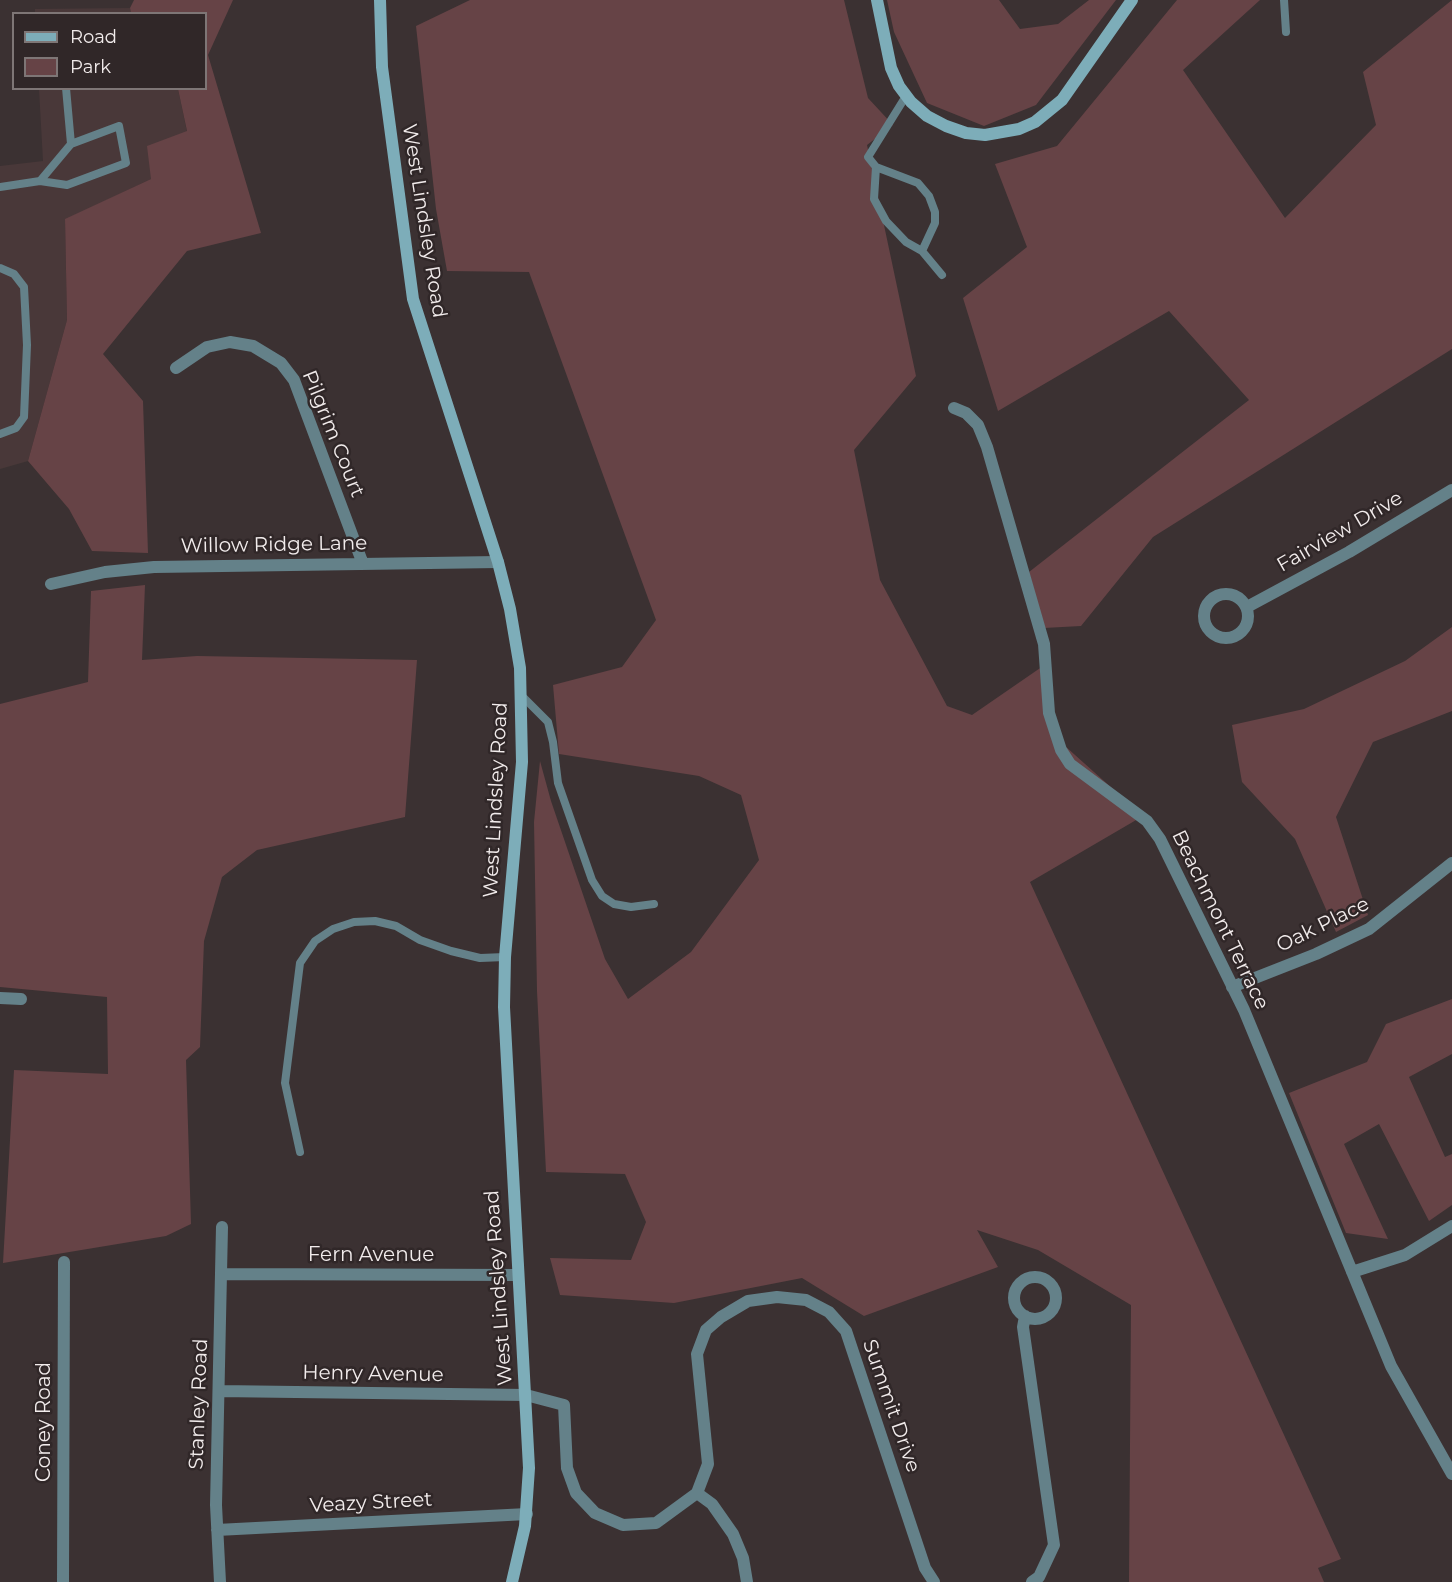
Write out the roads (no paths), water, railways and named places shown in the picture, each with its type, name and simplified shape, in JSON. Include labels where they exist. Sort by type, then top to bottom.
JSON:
[{"type":"street","name":"West Lindsley Road","points":[[380,0],[382,67],[414,299],[498,562],[516,638],[523,697],[522,762],[505,957],[506,1069],[529,1468],[527,1514],[512,1582]]},
{"type":"street","points":[[877,0],[891,68],[906,96],[927,116],[966,134],[986,135],[1019,129],[1035,122],[1062,100],[1132,0]]},
{"type":"street","name":"Pilgrim Court","points":[[176,368],[207,347],[230,342],[263,350],[281,363],[294,380],[363,564]]},
{"type":"street","name":"Beachmont Terrace","points":[[954,408],[966,413],[978,425],[987,447],[1044,644],[1049,713],[1061,750],[1070,764],[1147,821],[1160,839],[1232,987],[1391,1366],[1452,1474]]},
{"type":"street","name":"Fairview Drive","points":[[1247,606],[1349,552],[1452,490]]},
{"type":"street","name":"Willow Ridge Lane","points":[[51,584],[105,572],[154,567],[498,562]]},
{"type":"street","name":"Oak Place","points":[[1232,987],[1316,954],[1369,929],[1452,863]]},
{"type":"street","points":[[0,998],[21,999]]},
{"type":"street","points":[[1352,1272],[1405,1255],[1452,1226]]},
{"type":"street","name":"Stanley Road","points":[[220,1582],[217,1530],[222,1227]]},
{"type":"street","name":"Coney Road","points":[[63,1582],[64,1262]]},
{"type":"street","name":"Fern Avenue","points":[[223,1274],[518,1275]]},
{"type":"street","name":"Summit Drive","points":[[697,1493],[708,1464],[697,1354],[706,1330],[721,1317],[748,1301],[777,1297],[806,1300],[829,1312],[846,1331],[925,1568],[934,1582]]},
{"type":"street","points":[[1025,1316],[1023,1327],[1054,1545],[1039,1576],[1032,1582]]},
{"type":"street","name":"Henry Avenue","points":[[219,1390],[526,1395]]},
{"type":"street","points":[[526,1395],[564,1405],[567,1468],[576,1493],[595,1513],[622,1524],[656,1523],[680,1508],[697,1493],[712,1504],[733,1534],[743,1558],[747,1582]]},
{"type":"street","name":"Veazy Street","points":[[217,1530],[527,1514]]},
{"type":"lane","points":[[1284,0],[1286,32]]},
{"type":"lane","points":[[66,90],[71,144]]},
{"type":"lane","points":[[906,96],[869,151],[868,157],[876,167],[918,183],[929,196],[935,212],[935,223],[922,251]]},
{"type":"lane","points":[[0,187],[40,181],[67,185],[126,163],[119,126],[71,144],[40,181]]},
{"type":"lane","points":[[876,167],[874,199],[886,221],[906,242],[922,251],[942,275]]},
{"type":"lane","points":[[0,268],[15,274],[24,287],[27,345],[24,417],[16,428],[0,434]]},
{"type":"lane","points":[[523,697],[548,722],[554,742],[558,783],[592,880],[602,896],[614,904],[631,907],[654,904]]},
{"type":"lane","points":[[300,1152],[285,1083],[300,963],[315,940],[333,929],[354,922],[375,921],[396,926],[420,940],[451,951],[480,958],[505,957]]}]
